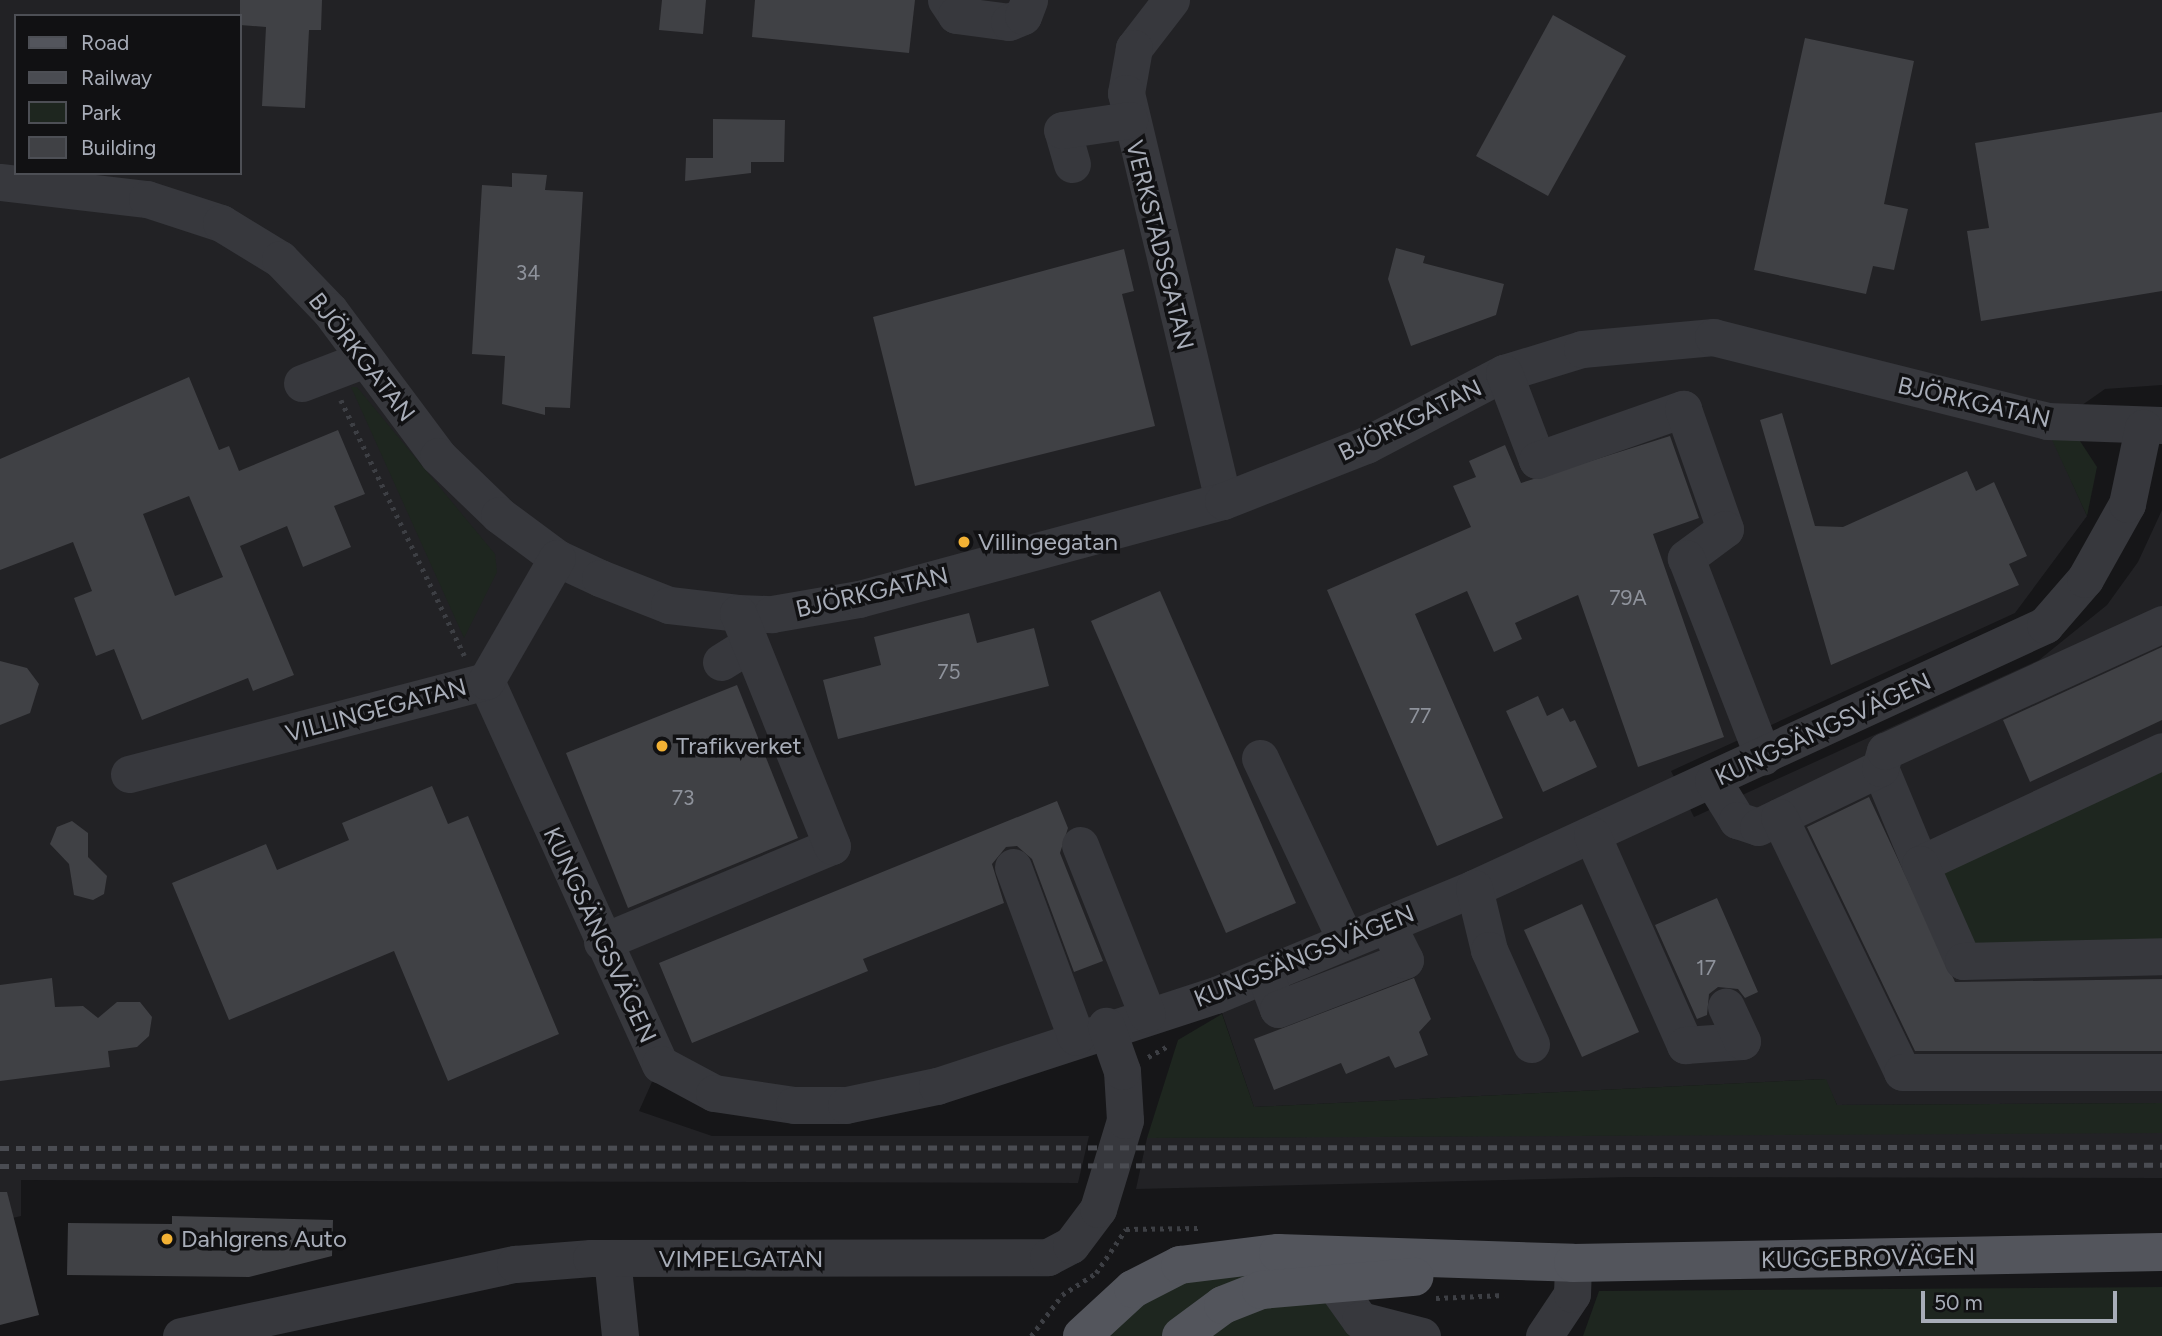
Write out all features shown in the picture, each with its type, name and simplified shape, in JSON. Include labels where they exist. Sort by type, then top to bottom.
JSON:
[{"type":"main road","name":"KUGGEBROVÄGEN","points":[[1082,1336],[1133,1289],[1181,1265],[1278,1252],[1573,1263],[2162,1252]]},
{"type":"main road","name":"KUGGEBROVÄGEN","points":[[1181,1336],[1223,1305],[1261,1290],[1573,1263]]},
{"type":"street","points":[[946,0],[956,15],[1009,22],[1023,16],[1029,0]]},
{"type":"street","name":"VERKSTADSGATAN","points":[[1171,0],[1134,48],[1129,120],[1223,501]]},
{"type":"street","points":[[1072,164],[1062,130],[1129,120]]},
{"type":"street","name":"BJÖRKGATAN","points":[[0,182],[147,200],[221,223],[281,259],[365,359],[438,456],[556,558],[669,604],[736,640],[772,614],[859,599],[1223,501],[1366,445],[1504,373],[1582,349],[1713,337],[1941,398],[2048,421],[2152,427]]},
{"type":"street","points":[[316,378],[365,359]]},
{"type":"street","points":[[1504,373],[1537,460],[1683,409],[1725,529],[1686,558],[1763,757]]},
{"type":"street","name":"KUNGSÄNGSVÄGEN","points":[[486,681],[602,942],[660,1064],[714,1093],[794,1105],[846,1105],[937,1086],[1265,975],[1474,888],[1713,781],[2045,625],[2085,579],[2127,505],[2152,427]]},
{"type":"street","name":"VILLINGEGATAN","points":[[128,774],[486,681],[556,558]]},
{"type":"street","points":[[2162,624],[1885,751],[1880,768],[1963,961],[2162,956]]},
{"type":"street","points":[[602,942],[832,846],[736,640]]},
{"type":"street","points":[[1920,864],[1991,842],[2162,751]]},
{"type":"street","points":[[1260,758],[1346,941]]},
{"type":"street","points":[[1713,781],[1737,820],[1758,827],[1880,768]]},
{"type":"street","points":[[1779,817],[1902,1072],[2162,1072]]},
{"type":"street","points":[[1592,835],[1685,1045],[1742,1041],[1726,1006]]},
{"type":"street","points":[[1080,845],[1147,1014]]},
{"type":"street","name":"VIMPELGATAN","points":[[181,1336],[263,1327],[450,1275],[612,1258],[1048,1257],[1071,1245],[1098,1209],[1125,1120],[1122,1071],[1091,1032],[1013,867]]},
{"type":"street","points":[[1474,888],[1489,950],[1531,1044]]},
{"type":"street","points":[[1265,975],[1278,1009],[1405,960],[1387,924]]},
{"type":"street","points":[[612,1258],[620,1336]]},
{"type":"street","points":[[1544,1336],[1572,1294],[1573,1263]]},
{"type":"street","points":[[1335,1285],[1360,1320],[1422,1336]]},
{"type":"path","points":[[316,378],[456,646],[486,681]]},
{"type":"shaded area","points":[[0,0],[2162,0],[2162,385],[2105,389],[2048,429],[2087,516],[2015,613],[1671,771],[1694,817],[2039,660],[2107,605],[2138,562],[2162,510],[2162,1103],[1837,1105],[1825,1079],[1254,1107],[1216,995],[846,1105],[660,1064],[639,1111],[712,1136],[1089,1136],[1078,1183],[21,1180],[21,1216],[0,1221]]},
{"type":"shaded area","points":[[2162,1132],[2162,1178],[1628,1177],[1136,1189],[1147,1138]]},
{"type":"green space","points":[[351,387],[357,387],[495,554],[497,572],[464,638]]},
{"type":"green space","points":[[2047,429],[2080,441],[2097,467],[2087,516]]},
{"type":"green space","points":[[2162,764],[2162,944],[1970,949],[1936,870]]},
{"type":"green space","points":[[1222,1014],[1254,1107],[1826,1079],[1837,1105],[2162,1103],[2162,1133],[1147,1138],[1178,1040]]},
{"type":"green space","points":[[1203,1275],[1347,1277],[1166,1336],[1099,1336],[1123,1311]]},
{"type":"green space","points":[[2162,1287],[2162,1336],[1583,1336],[1599,1291]]},
{"type":"green space","points":[[1315,1294],[1365,1336],[1206,1336],[1238,1312]]},
{"type":"building","points":[[240,0],[322,0],[321,30],[309,30],[305,108],[262,106],[266,27],[242,25]]},
{"type":"building","points":[[662,0],[706,0],[703,34],[659,30]]},
{"type":"building","points":[[755,0],[915,0],[909,53],[752,37]]},
{"type":"building","points":[[1553,15],[1626,56],[1548,196],[1476,156]]},
{"type":"building","points":[[1805,38],[1914,61],[1884,204],[1908,209],[1894,270],[1873,266],[1866,294],[1754,270]]},
{"type":"building","points":[[2162,112],[2162,291],[1981,321],[1967,231],[1989,228],[1975,143]]},
{"type":"building","points":[[713,119],[785,120],[784,162],[751,162],[751,173],[685,181],[686,158],[713,158]]},
{"type":"building","points":[[512,173],[547,175],[545,190],[583,192],[570,408],[545,407],[545,415],[502,404],[505,356],[472,354],[482,185],[512,187]]},
{"type":"building","points":[[1396,248],[1425,256],[1423,263],[1504,284],[1496,315],[1411,346],[1388,279]]},
{"type":"building","points":[[1124,249],[1134,291],[1122,294],[1155,426],[915,486],[873,317]]},
{"type":"building","points":[[189,377],[219,450],[229,446],[239,471],[338,430],[365,494],[334,506],[351,547],[303,567],[287,526],[240,546],[294,675],[253,691],[248,678],[142,720],[114,649],[96,656],[74,598],[92,591],[73,542],[0,570],[0,459]],"holes":[[[189,496],[223,577],[175,596],[143,514]]]},
{"type":"building","points":[[1782,413],[1815,526],[1843,527],[1967,471],[1976,491],[1994,482],[2027,556],[2009,564],[2019,585],[1831,665],[1760,420]]},
{"type":"building","points":[[1670,436],[1699,518],[1653,534],[1724,737],[1638,767],[1578,595],[1515,623],[1522,639],[1494,652],[1467,591],[1415,614],[1503,818],[1437,846],[1327,590],[1471,527],[1453,486],[1476,477],[1469,461],[1505,445],[1521,483]]},
{"type":"building","points":[[1160,591],[1296,903],[1226,933],[1091,621]]},
{"type":"building","points":[[969,613],[977,643],[1034,628],[1049,686],[838,739],[823,680],[881,665],[874,637]]},
{"type":"building","points":[[2162,647],[2162,720],[2030,782],[2003,720]]},
{"type":"building","points":[[0,661],[27,668],[39,684],[30,713],[0,725]]},
{"type":"building","points":[[737,685],[798,838],[628,908],[566,753]]},
{"type":"building","points":[[1538,696],[1547,716],[1563,708],[1570,722],[1575,720],[1597,767],[1543,792],[1506,711]]},
{"type":"building","points":[[432,786],[448,824],[468,816],[559,1034],[448,1081],[394,951],[229,1020],[172,883],[266,844],[277,870],[349,840],[342,823]]},
{"type":"building","points":[[1869,797],[1955,982],[2162,979],[2162,1051],[1915,1051],[1807,827]]},
{"type":"building","points":[[1057,801],[1068,828],[1060,853],[1103,961],[1074,972],[1032,859],[1017,846],[1006,847],[992,864],[1004,903],[863,959],[868,971],[692,1043],[659,963]]},
{"type":"building","points":[[72,821],[88,833],[88,857],[107,876],[104,894],[93,900],[74,895],[69,864],[50,844],[57,827]]},
{"type":"building","points":[[1717,898],[1758,992],[1745,998],[1738,989],[1718,987],[1709,994],[1707,1015],[1697,1019],[1655,925]]},
{"type":"building","points":[[1582,904],[1639,1032],[1582,1057],[1524,930]]},
{"type":"building","points":[[52,978],[55,1007],[83,1006],[98,1018],[117,1002],[140,1002],[152,1017],[149,1036],[137,1047],[108,1051],[110,1067],[0,1081],[0,985]]},
{"type":"building","points":[[1414,978],[1431,1019],[1419,1032],[1428,1055],[1395,1068],[1389,1056],[1346,1074],[1341,1063],[1274,1090],[1254,1039]]},
{"type":"building","points":[[0,1192],[7,1192],[39,1315],[0,1325]]},
{"type":"building","points":[[172,1216],[333,1220],[332,1256],[249,1277],[67,1275],[68,1223],[172,1224]]},
{"type":"railway","points":[[0,1148],[2162,1147]]},
{"type":"railway","points":[[0,1166],[2162,1165]]},
{"type":"place","name":"Villingegatan","points":[[964,542]]},
{"type":"place","name":"Trafikverket","points":[[662,746]]},
{"type":"place","name":"Dahlgrens Auto","points":[[167,1239]]}]
